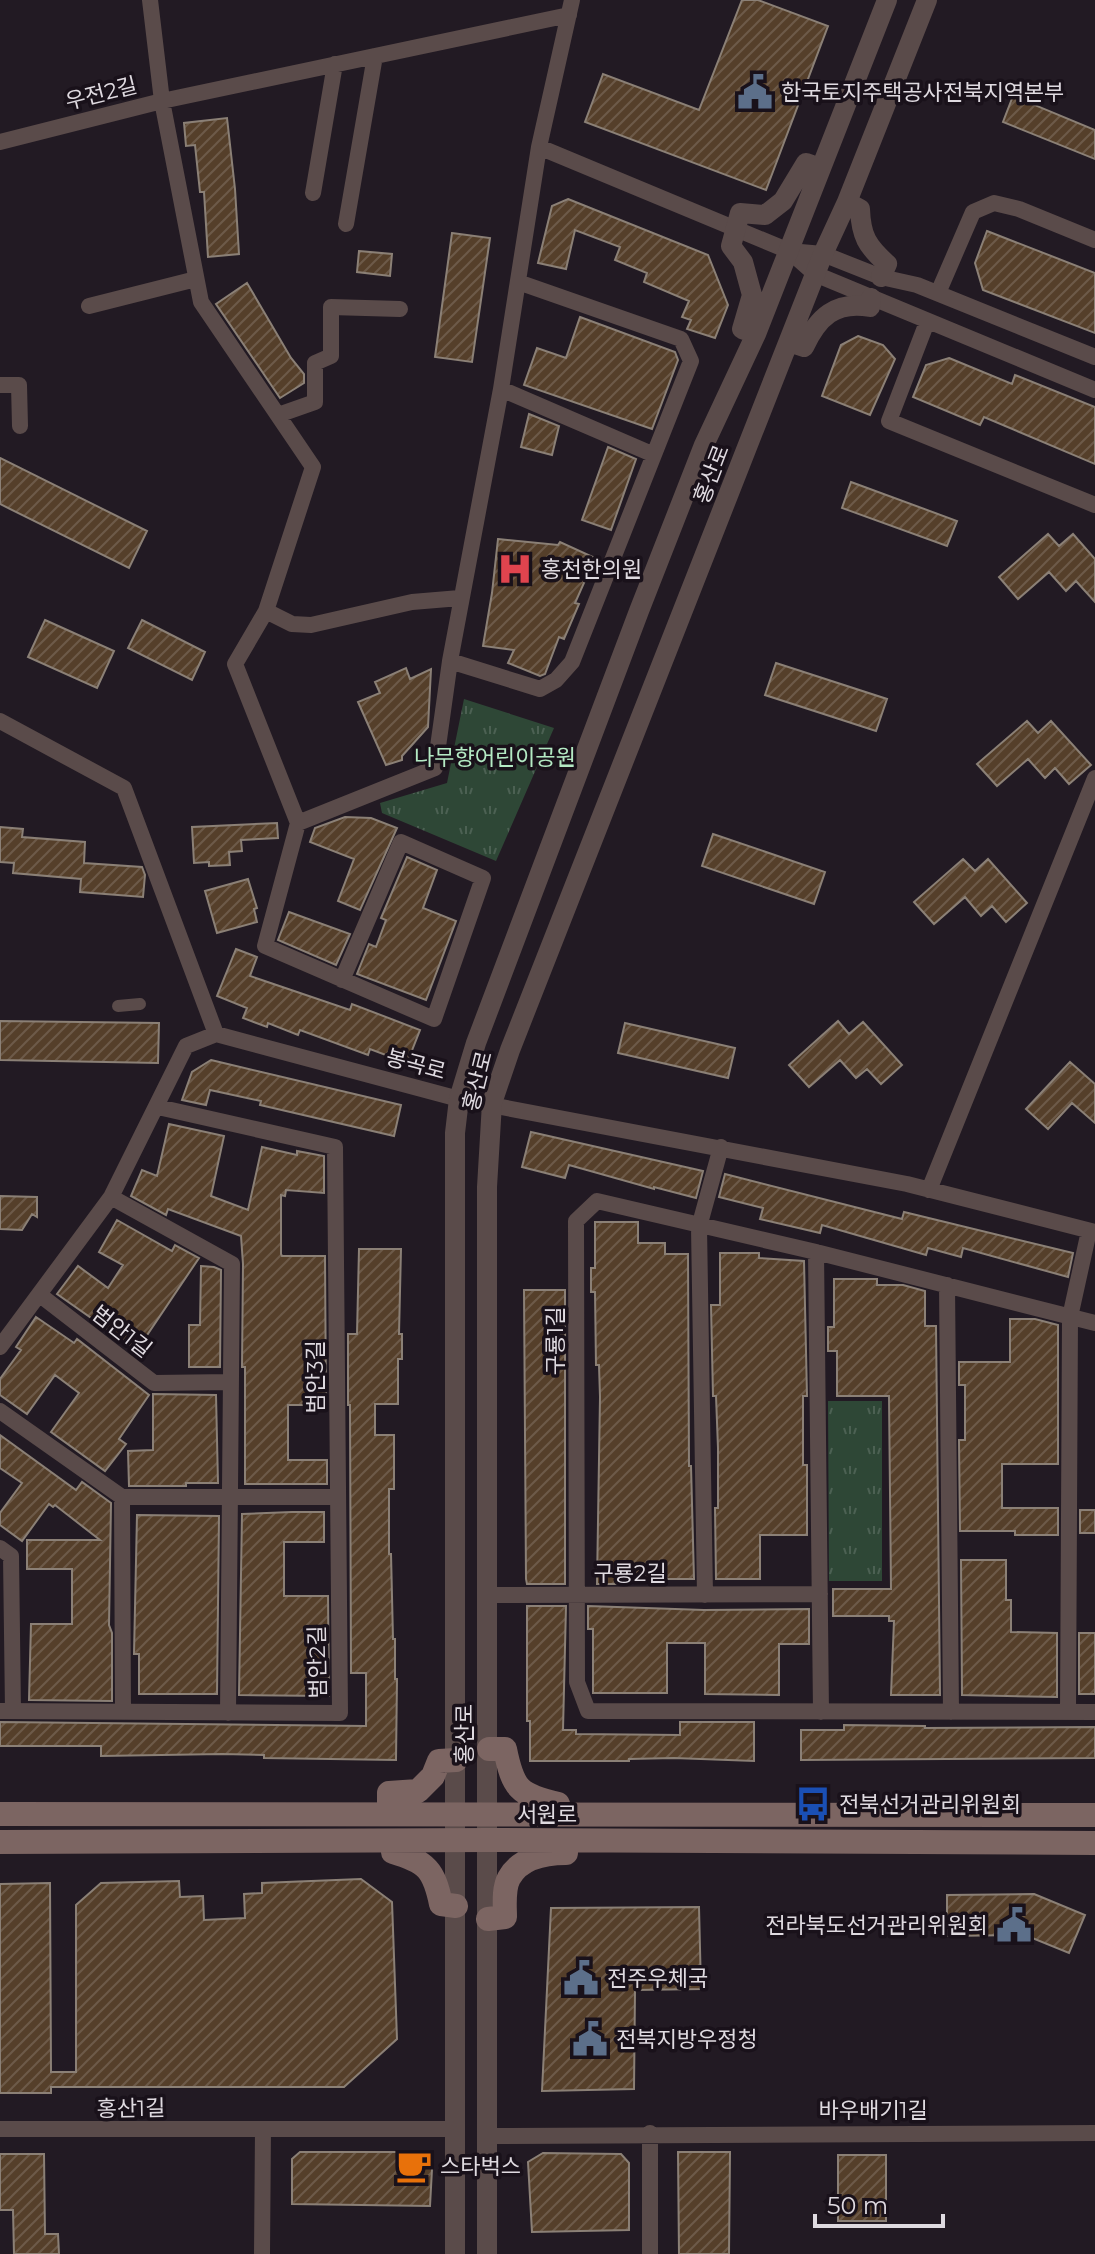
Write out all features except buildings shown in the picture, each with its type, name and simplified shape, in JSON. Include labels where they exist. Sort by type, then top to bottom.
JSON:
[{"type":"main road","points":[[489,1749],[505,1749],[510,1778],[530,1798],[558,1804],[558,1814]]},
{"type":"main road","points":[[389,1814],[389,1793],[418,1791],[433,1776],[439,1761],[456,1760]]},
{"type":"main road","name":"서원로","points":[[0,1814],[1095,1815]]},
{"type":"main road","name":"서원로","points":[[0,1842],[488,1840],[1095,1843]]},
{"type":"main road","points":[[392,1841],[393,1852],[416,1859],[432,1873],[441,1904],[456,1906]]},
{"type":"main road","points":[[488,1919],[505,1917],[509,1878],[523,1864],[549,1853],[579,1852],[579,1841]]},
{"type":"street","name":"우전2길","points":[[0,142],[162,101],[150,0]]},
{"type":"street","name":"홍산로","points":[[455,2254],[455,1133],[459,1099],[476,1043],[639,611],[704,445],[756,334],[887,0]]},
{"type":"street","name":"홍산로","points":[[487,2254],[487,1187],[492,1103],[510,1050],[815,274],[927,0]]},
{"type":"street","points":[[298,823],[435,768],[460,598],[501,389],[539,147],[570,7],[375,56],[162,101],[201,302],[313,467],[266,611],[235,664],[298,823],[265,946],[342,980],[434,1019],[483,878],[401,842],[342,980]]},
{"type":"street","points":[[346,224],[375,56]]},
{"type":"street","points":[[313,193],[335,64]]},
{"type":"street","points":[[539,147],[735,231],[789,251],[823,254],[881,277],[938,293],[1095,357]]},
{"type":"street","points":[[756,334],[742,329],[752,295],[743,262],[731,246],[740,213],[765,215],[783,201],[806,163],[820,168]]},
{"type":"street","points":[[847,202],[860,209],[861,228],[870,249],[887,264],[881,277]]},
{"type":"street","points":[[938,293],[973,212],[994,203],[1019,209],[1095,240]]},
{"type":"street","points":[[789,251],[815,274],[1095,390]]},
{"type":"street","points":[[89,306],[196,279]]},
{"type":"street","points":[[450,661],[540,689],[556,680],[572,662],[691,361],[681,339],[518,282]]},
{"type":"street","points":[[789,342],[804,347],[814,325],[851,304],[870,307],[871,298]]},
{"type":"street","points":[[278,415],[315,402],[315,363],[331,356],[331,307],[400,309]]},
{"type":"street","points":[[927,322],[889,421],[1095,505]]},
{"type":"street","points":[[0,385],[19,385],[20,426]]},
{"type":"street","points":[[501,389],[652,454]]},
{"type":"street","points":[[266,611],[292,624],[311,625],[412,602],[460,598]]},
{"type":"street","points":[[0,721],[124,788],[216,1034],[186,1046],[111,1197],[0,1347]]},
{"type":"street","points":[[929,1190],[1095,778]]},
{"type":"street","points":[[118,1006],[140,1004]]},
{"type":"street","name":"봉곡로","points":[[216,1034],[459,1099],[721,1147],[929,1190],[1092,1232]]},
{"type":"street","name":"범안3길","points":[[158,1107],[335,1147],[338,1497]]},
{"type":"street","points":[[705,1595],[699,1227],[721,1147]]},
{"type":"street","points":[[111,1197],[232,1264],[228,1713]]},
{"type":"street","name":"구룡1길","points":[[577,1595],[576,1221],[597,1201],[816,1252],[1095,1323]]},
{"type":"street","points":[[1068,1712],[1070,1317],[1092,1232]]},
{"type":"street","points":[[816,1252],[821,1712]]},
{"type":"street","points":[[947,1285],[951,1712]]},
{"type":"street","name":"범안1길","points":[[40,1295],[154,1383],[231,1382]]},
{"type":"street","points":[[0,1411],[122,1497],[338,1497]]},
{"type":"street","points":[[122,1497],[123,1712]]},
{"type":"street","name":"범안2길","points":[[0,1548],[11,1556],[6,1711],[340,1713],[338,1497]]},
{"type":"street","name":"구룡2길","points":[[820,1594],[577,1595],[577,1682],[588,1711],[1095,1712]]},
{"type":"street","points":[[488,1595],[577,1595]]},
{"type":"street","name":"홍산1길","points":[[0,2129],[455,2129]]},
{"type":"street","points":[[262,2254],[263,2129]]},
{"type":"street","points":[[650,2133],[650,2254]]},
{"type":"street","name":"바우배기1길","points":[[487,2136],[1095,2133]]},
{"type":"green space","name":"나무향어린이공원","points":[[464,699],[554,728],[496,861],[382,813],[380,803],[447,783]]},
{"type":"green space","points":[[828,1401],[882,1401],[882,1581],[829,1581]]},
{"type":"place","name":"한국토지주택공사전북지역본부","points":[[755,92]]},
{"type":"place","name":"홍천한의원","points":[[515,569]]},
{"type":"place","name":"전북선거관리위원회","points":[[813,1804]]},
{"type":"place","name":"전라북도선거관리위원회","points":[[1014,1925]]},
{"type":"place","name":"전주우체국","points":[[581,1978]]},
{"type":"place","name":"전북지방우정청","points":[[590,2039]]},
{"type":"place","name":"스타벅스","points":[[414,2166]]}]
